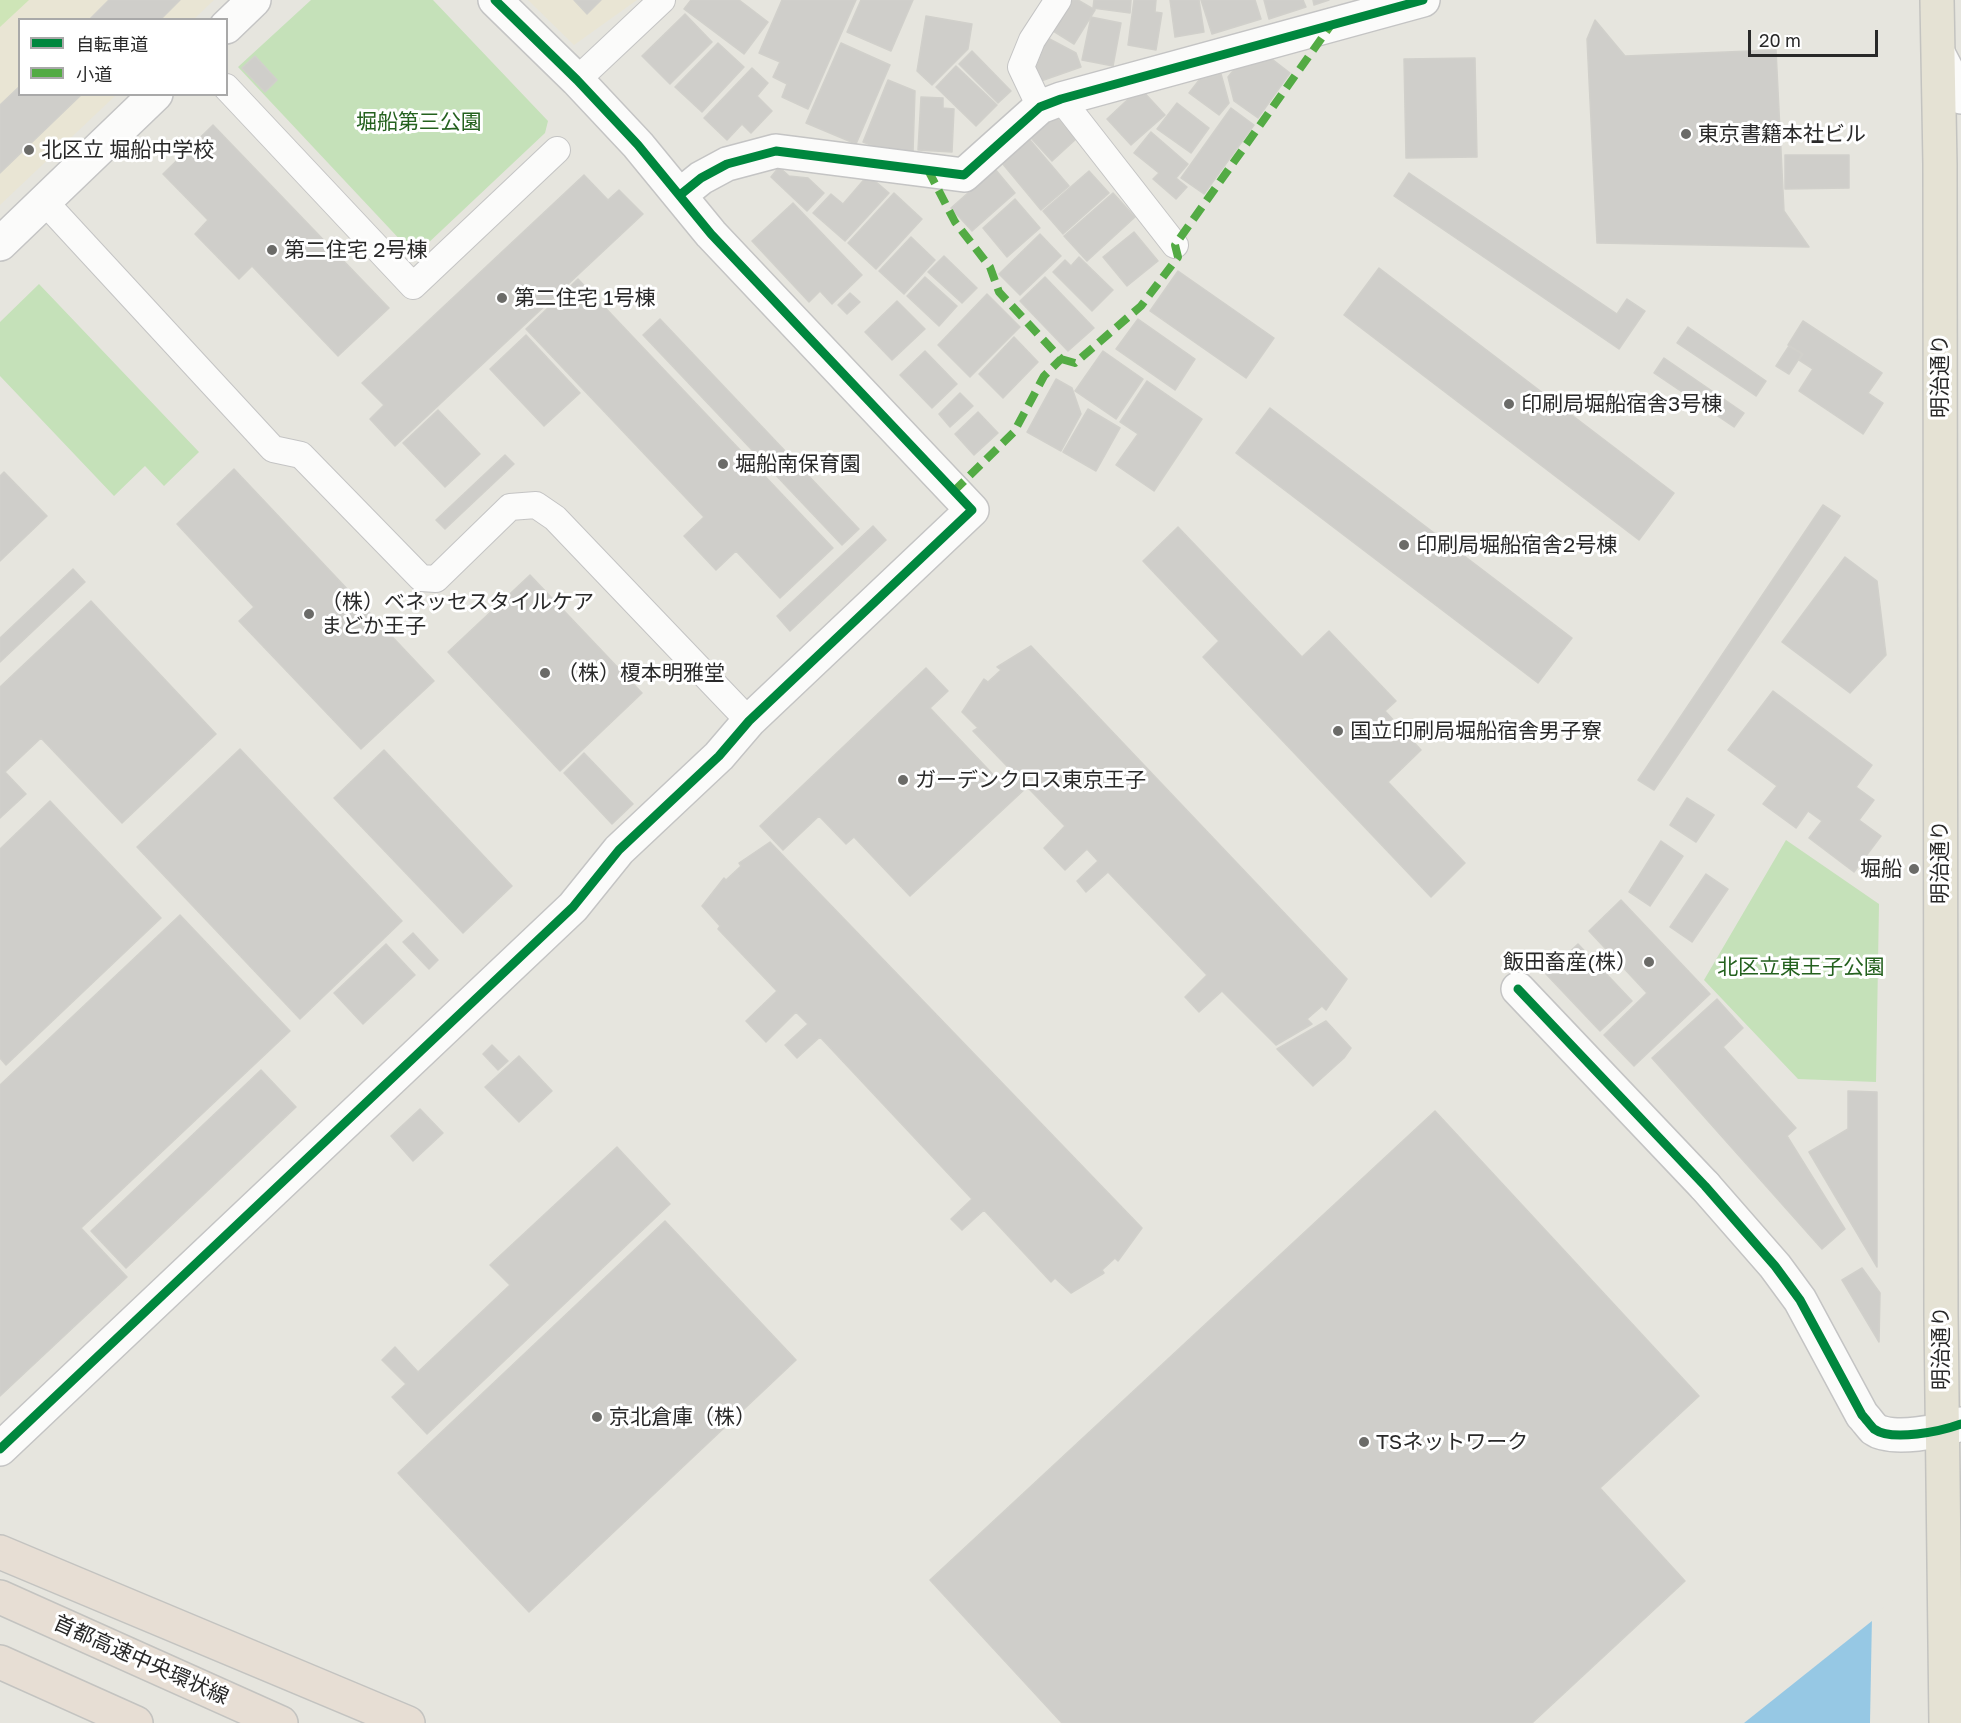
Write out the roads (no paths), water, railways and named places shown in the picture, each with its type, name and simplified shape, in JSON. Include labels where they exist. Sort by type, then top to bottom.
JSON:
[{"type":"highway","points":[[0,1552],[408,1723]]},
{"type":"highway","name":"首都高速中央環状線","points":[[0,1597],[281,1723]]},
{"type":"highway","points":[[0,1662],[136,1723]]},
{"type":"main road","name":"明治通り","points":[[1937,0],[1951,1427],[1943,1555],[1946,1723]]},
{"type":"street","points":[[228,25],[254,0]]},
{"type":"street","points":[[0,1449],[573,907],[619,850],[719,756],[749,721],[972,510],[711,234],[638,145],[577,80],[495,0]]},
{"type":"street","points":[[680,195],[701,178],[727,164],[776,151],[964,175],[1051,103],[1423,0]]},
{"type":"street","points":[[1939,55],[1961,97]]},
{"type":"street","points":[[0,244],[154,96]]},
{"type":"street","points":[[1518,989],[1705,1186],[1775,1266],[1800,1300],[1862,1415],[1875,1430],[1890,1435],[1951,1427]]},
{"type":"lane","points":[[577,80],[662,0]]},
{"type":"lane","points":[[1058,0],[1032,40],[1021,67],[1175,245]]},
{"type":"lane","points":[[228,89],[413,286],[557,150]]},
{"type":"lane","points":[[44,201],[273,449],[301,454],[421,578],[436,579],[510,507],[536,505],[555,518],[749,721]]},
{"type":"water","points":[[1961,1550],[1960,1723],[1744,1723]]},
{"type":"place","name":"東京書籍本社ビル","points":[[1686,134]]},
{"type":"place","name":"北区立 堀船中学校","points":[[29,150]]},
{"type":"place","name":"第二住宅 2号棟","points":[[272,250]]},
{"type":"place","name":"第二住宅 1号棟","points":[[502,298]]},
{"type":"place","name":"印刷局堀船宿舎3号棟","points":[[1509,404]]},
{"type":"place","name":"堀船南保育園","points":[[723,464]]},
{"type":"place","name":"印刷局堀船宿舎2号棟","points":[[1404,545]]},
{"type":"place","name":"（株）ベネッセスタイルケア まどか王子","points":[[309,614]]},
{"type":"place","name":"（株）榎本明雅堂","points":[[545,673]]},
{"type":"place","name":"国立印刷局堀船宿舎男子寮","points":[[1338,731]]},
{"type":"place","name":"ガーデンクロス東京王子","points":[[903,780]]},
{"type":"place","name":"堀船","points":[[1914,869]]},
{"type":"place","name":"飯田畜産(株）","points":[[1649,962]]},
{"type":"place","name":"京北倉庫（株）","points":[[597,1417]]},
{"type":"place","name":"TSネットワーク","points":[[1364,1442]]},
{"type":"park label","name":"堀船第三公園","points":[[419,122]]},
{"type":"park label","name":"北区立東王子公園","points":[[1801,967]]}]
